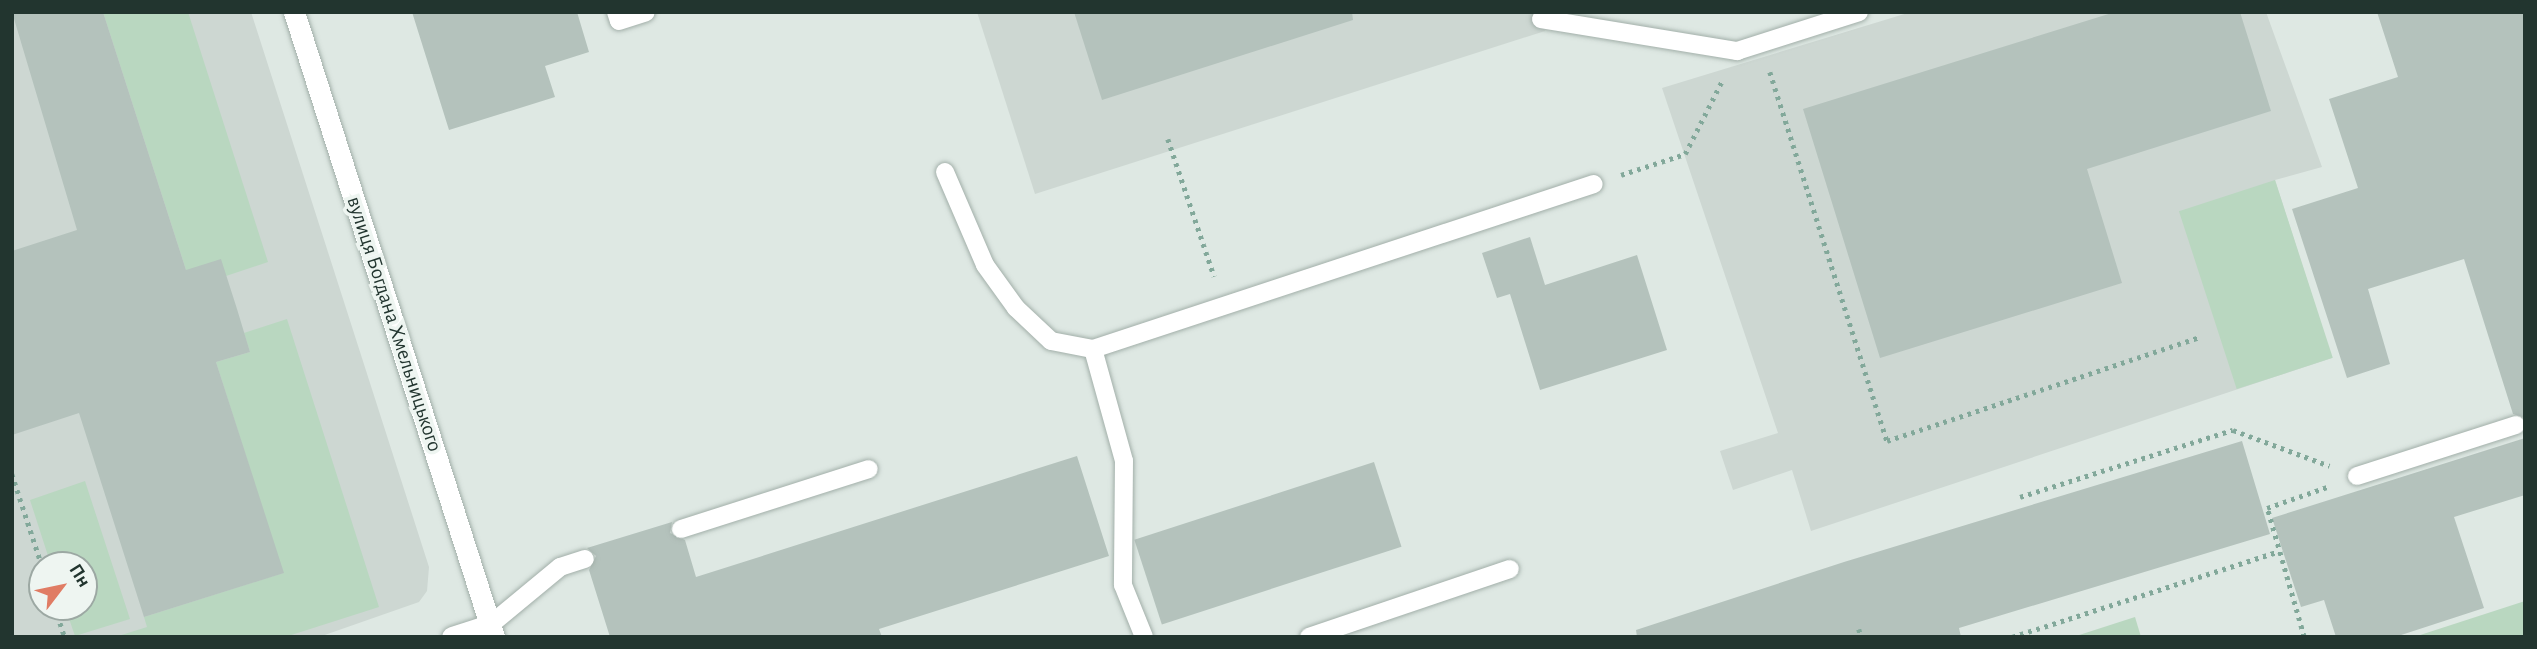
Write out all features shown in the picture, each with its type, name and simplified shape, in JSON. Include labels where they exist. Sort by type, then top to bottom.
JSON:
[{"type":"street","name":"вулиця Богдана Хмельницького","points":[[294,12],[492,631]]},
{"type":"street","points":[[452,637],[492,631]]},
{"type":"lane","points":[[616,12],[619,22],[646,12]]},
{"type":"lane","points":[[1541,19],[1737,51],[1859,12]]},
{"type":"lane","points":[[945,172],[985,265],[1016,308],[1051,341],[1093,349],[1594,184]]},
{"type":"lane","points":[[1093,349],[1124,461],[1123,585],[1144,637]]},
{"type":"lane","points":[[2357,476],[2516,425]]},
{"type":"lane","points":[[681,529],[869,469]]},
{"type":"lane","points":[[492,631],[560,567],[585,559]]},
{"type":"lane","points":[[1309,637],[1510,569]]},
{"type":"path","points":[[1762,44],[1887,441],[2200,337]]},
{"type":"path","points":[[1594,184],[1685,154],[1737,51]]},
{"type":"path","points":[[1168,139],[1224,306]]},
{"type":"path","points":[[2020,497],[2233,430],[2357,476]]},
{"type":"path","points":[[12,474],[37,551]]},
{"type":"path","points":[[2304,637],[2277,552],[2267,508],[2357,476]]},
{"type":"path","points":[[2012,637],[2277,552]]},
{"type":"path","points":[[1859,628],[1861,637]]},
{"type":"shaded area","points":[[12,12],[251,12],[429,567],[427,591],[419,602],[319,637],[12,637]]},
{"type":"shaded area","points":[[977,12],[1539,12],[1545,31],[1035,194]]},
{"type":"shaded area","points":[[1911,12],[2266,12],[2322,167],[2275,180],[2332,358],[1811,531],[1792,470],[1733,490],[1720,451],[1778,433],[1662,88]]},
{"type":"green space","points":[[103,12],[188,12],[268,262],[226,276],[186,270]]},
{"type":"green space","points":[[2275,180],[2333,358],[2237,389],[2179,211]]},
{"type":"green space","points":[[287,319],[379,607],[285,637],[115,637],[147,627],[144,617],[283,573],[216,362],[250,352],[244,333]]},
{"type":"green space","points":[[85,481],[130,619],[75,636],[70,621],[98,621],[98,551],[46,551],[30,500]]},
{"type":"green space","points":[[2525,601],[2525,637],[2414,637]]},
{"type":"green space","points":[[2135,617],[2141,637],[2073,637]]},
{"type":"building","points":[[12,12],[103,12],[186,270],[221,259],[250,352],[216,362],[284,573],[144,617],[79,413],[12,435],[12,251],[77,230]]},
{"type":"building","points":[[412,12],[577,12],[589,52],[545,66],[555,97],[449,130]]},
{"type":"building","points":[[1074,12],[1352,12],[1353,20],[1102,100]]},
{"type":"building","points":[[2115,12],[2240,12],[2271,111],[2087,169],[2122,283],[1880,358],[1803,109]]},
{"type":"building","points":[[2377,12],[2525,12],[2525,418],[2513,414],[2464,259],[2368,289],[2390,364],[2347,378],[2292,209],[2358,188],[2329,99],[2398,77]]},
{"type":"building","points":[[1530,237],[1545,285],[1637,255],[1667,350],[1540,390],[1510,294],[1497,298],[1482,253]]},
{"type":"building","points":[[2525,438],[2525,495],[2454,517],[2484,608],[2395,637],[2336,637],[2324,600],[2301,607],[2272,518]]},
{"type":"building","points":[[2242,441],[2270,534],[1959,628],[1961,637],[1637,637],[1636,630],[1844,562]]},
{"type":"building","points":[[1077,456],[1109,556],[879,629],[882,637],[610,637],[589,570],[596,556],[587,548],[672,522],[670,533],[685,540],[696,577]]},
{"type":"building","points":[[1374,462],[1402,547],[1162,625],[1134,540]]}]
